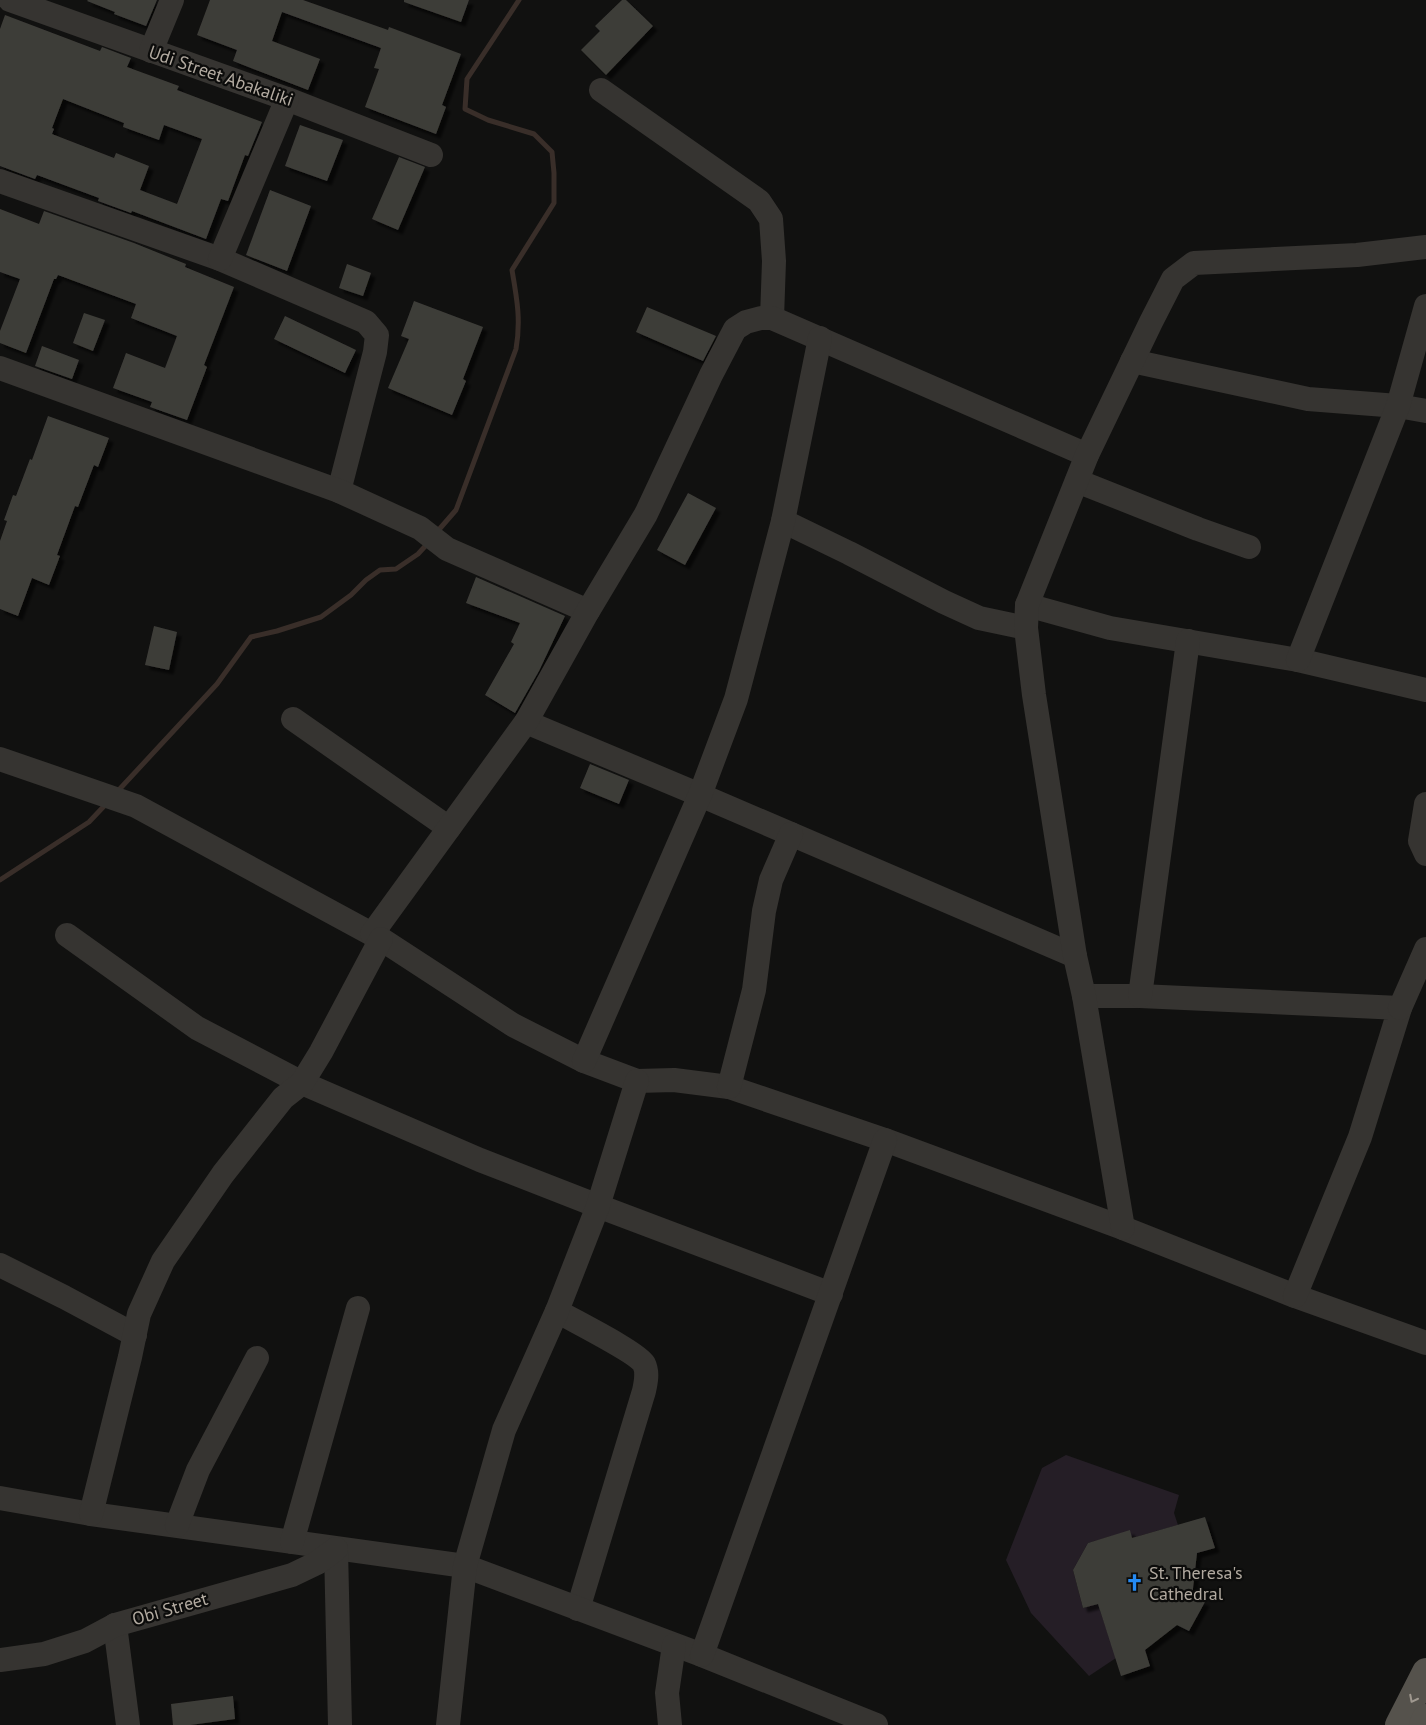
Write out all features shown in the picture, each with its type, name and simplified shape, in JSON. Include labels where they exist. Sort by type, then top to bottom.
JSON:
[{"type":"main road","points":[[1400,1725],[1426,1672]]},
{"type":"main road","points":[[1423,1725],[1426,1718]]},
{"type":"street","name":"Udi Street Abakaliki","points":[[10,0],[287,99],[431,155]]},
{"type":"street","points":[[151,51],[172,0]]},
{"type":"street","points":[[601,90],[759,201],[771,219],[774,261],[772,318]]},
{"type":"street","points":[[220,259],[287,99]]},
{"type":"street","points":[[0,181],[220,259],[366,322],[377,335],[375,352],[339,491]]},
{"type":"street","points":[[1123,1228],[1084,996],[1075,956],[1034,695],[1026,617],[1087,455],[1173,279],[1194,262],[1357,255],[1426,247]]},
{"type":"street","points":[[1298,660],[1398,406],[1426,306]]},
{"type":"street","points":[[91,1514],[139,1314],[163,1261],[223,1174],[283,1098],[302,1084],[321,1052],[377,936],[449,828],[526,722],[588,611],[646,514],[711,375],[735,329],[746,322],[761,318],[772,318],[1087,455]]},
{"type":"street","points":[[584,1060],[700,795],[736,699],[783,521],[820,338]]},
{"type":"street","points":[[1132,361],[1308,399],[1426,410]]},
{"type":"street","points":[[0,368],[339,491],[420,528],[447,548],[588,611]]},
{"type":"street","points":[[1077,481],[1249,547]]},
{"type":"street","points":[[783,521],[979,618],[1026,617],[1110,628],[1298,660],[1426,690]]},
{"type":"street","points":[[1140,996],[1188,641]]},
{"type":"street","points":[[293,719],[449,828]]},
{"type":"street","points":[[526,722],[1075,956]]},
{"type":"street","points":[[0,759],[136,806],[377,936],[513,1025],[584,1060],[637,1081],[674,1080],[730,1087],[885,1140],[1123,1228],[1296,1296],[1426,1343]]},
{"type":"street","points":[[1426,804],[1420,841],[1426,854]]},
{"type":"street","points":[[730,1087],[754,990],[764,911],[771,880],[791,834]]},
{"type":"street","points":[[67,935],[197,1028],[302,1084],[480,1160],[830,1294]]},
{"type":"street","points":[[1296,1296],[1360,1137],[1400,1008],[1426,949]]},
{"type":"street","points":[[1084,996],[1140,996],[1400,1008]]},
{"type":"street","points":[[448,1725],[465,1566],[504,1430],[557,1311],[598,1206],[637,1081]]},
{"type":"street","points":[[702,1655],[885,1140]]},
{"type":"street","points":[[0,1265],[64,1296],[135,1335]]},
{"type":"street","points":[[292,1542],[358,1308]]},
{"type":"street","points":[[557,1311],[629,1351],[644,1363],[647,1374],[644,1391],[578,1609]]},
{"type":"street","points":[[177,1525],[198,1470],[257,1358]]},
{"type":"street","points":[[0,1498],[91,1514],[465,1566],[702,1655],[876,1725]]},
{"type":"street","points":[[336,1549],[340,1725]]},
{"type":"street","name":"Obi Street","points":[[0,1660],[44,1654],[85,1641],[115,1625],[292,1575],[316,1563],[336,1549]]},
{"type":"street","points":[[115,1625],[128,1725]]},
{"type":"street","points":[[670,1725],[667,1693],[674,1645]]},
{"type":"shaded area","points":[[1066,1455],[1179,1495],[1174,1513],[1178,1525],[1132,1538],[1129,1531],[1088,1543],[1073,1570],[1083,1608],[1098,1604],[1116,1658],[1089,1676],[1031,1613],[1006,1560],[1042,1468]]},
{"type":"building","points":[[88,0],[157,0],[146,26],[114,14],[115,12]]},
{"type":"building","points":[[210,0],[303,0],[388,30],[389,27],[461,54],[442,105],[446,107],[436,134],[365,107],[379,69],[374,68],[381,48],[282,12],[272,41],[320,59],[308,90],[233,61],[237,50],[197,35]]},
{"type":"building","points":[[404,0],[469,0],[461,22],[404,2]]},
{"type":"building","points":[[622,0],[626,0],[653,26],[606,75],[581,50],[600,31],[595,26]]},
{"type":"building","points":[[5,15],[100,51],[102,47],[131,58],[127,67],[179,86],[177,90],[262,122],[248,156],[245,155],[228,201],[221,199],[206,239],[132,211],[131,213],[98,201],[99,198],[37,175],[35,179],[0,166],[0,29]],"holes":[[[63,99],[124,123],[123,127],[159,140],[164,125],[202,139],[177,204],[140,190],[149,166],[116,153],[114,158],[52,134],[54,129],[52,128]]]},
{"type":"building","points":[[300,125],[343,140],[327,181],[285,166]]},
{"type":"building","points":[[399,157],[425,167],[398,230],[372,219]]},
{"type":"building","points":[[270,190],[311,206],[287,271],[246,255]]},
{"type":"building","points":[[0,209],[39,224],[44,211],[134,243],[186,264],[185,267],[234,287],[204,365],[207,367],[187,420],[150,407],[152,402],[113,388],[126,353],[165,368],[177,336],[131,318],[136,304],[58,275],[54,279],[26,353],[0,343],[0,331],[20,279],[0,272]]},
{"type":"building","points":[[347,264],[371,273],[363,296],[339,288]]},
{"type":"building","points":[[414,301],[483,327],[463,379],[466,381],[452,415],[388,388],[409,339],[401,336]]},
{"type":"building","points":[[647,307],[716,336],[703,361],[636,332]]},
{"type":"building","points":[[84,313],[105,320],[93,351],[73,343]]},
{"type":"building","points":[[285,316],[356,350],[345,373],[274,339]]},
{"type":"building","points":[[42,346],[79,360],[72,379],[35,366]]},
{"type":"building","points":[[48,416],[109,438],[98,467],[94,465],[78,507],[75,506],[57,555],[60,556],[49,585],[32,578],[18,616],[0,609],[0,541],[7,521],[4,520],[13,495],[16,496],[30,459],[32,460]]},
{"type":"building","points":[[688,493],[716,508],[685,565],[657,550]]},
{"type":"building","points":[[476,577],[565,616],[539,671],[515,713],[485,695],[514,644],[511,642],[520,623],[466,603]]},
{"type":"building","points":[[154,626],[177,632],[169,670],[145,665]]},
{"type":"building","points":[[590,764],[629,780],[619,804],[580,788]]},
{"type":"building","name":"St. Theresa's Cathedral","points":[[1205,1517],[1215,1548],[1197,1553],[1192,1597],[1205,1602],[1189,1631],[1177,1625],[1145,1650],[1150,1666],[1121,1676],[1098,1604],[1083,1608],[1073,1570],[1088,1543],[1130,1530],[1132,1538]]},
{"type":"building","points":[[233,1696],[235,1719],[190,1725],[173,1725],[171,1704]]},
{"type":"waterway","points":[[436,533],[456,510],[516,349],[518,319],[512,270],[554,203],[552,152],[534,134],[488,120],[465,109],[467,79],[519,0]]},
{"type":"waterway","points":[[116,793],[217,684],[251,637],[321,617],[380,570],[396,569],[418,554],[429,542]]},
{"type":"waterway","points":[[0,880],[89,822],[107,803]]},
{"type":"place","name":"St. Theresa's Cathedral","points":[[1135,1583]]}]
